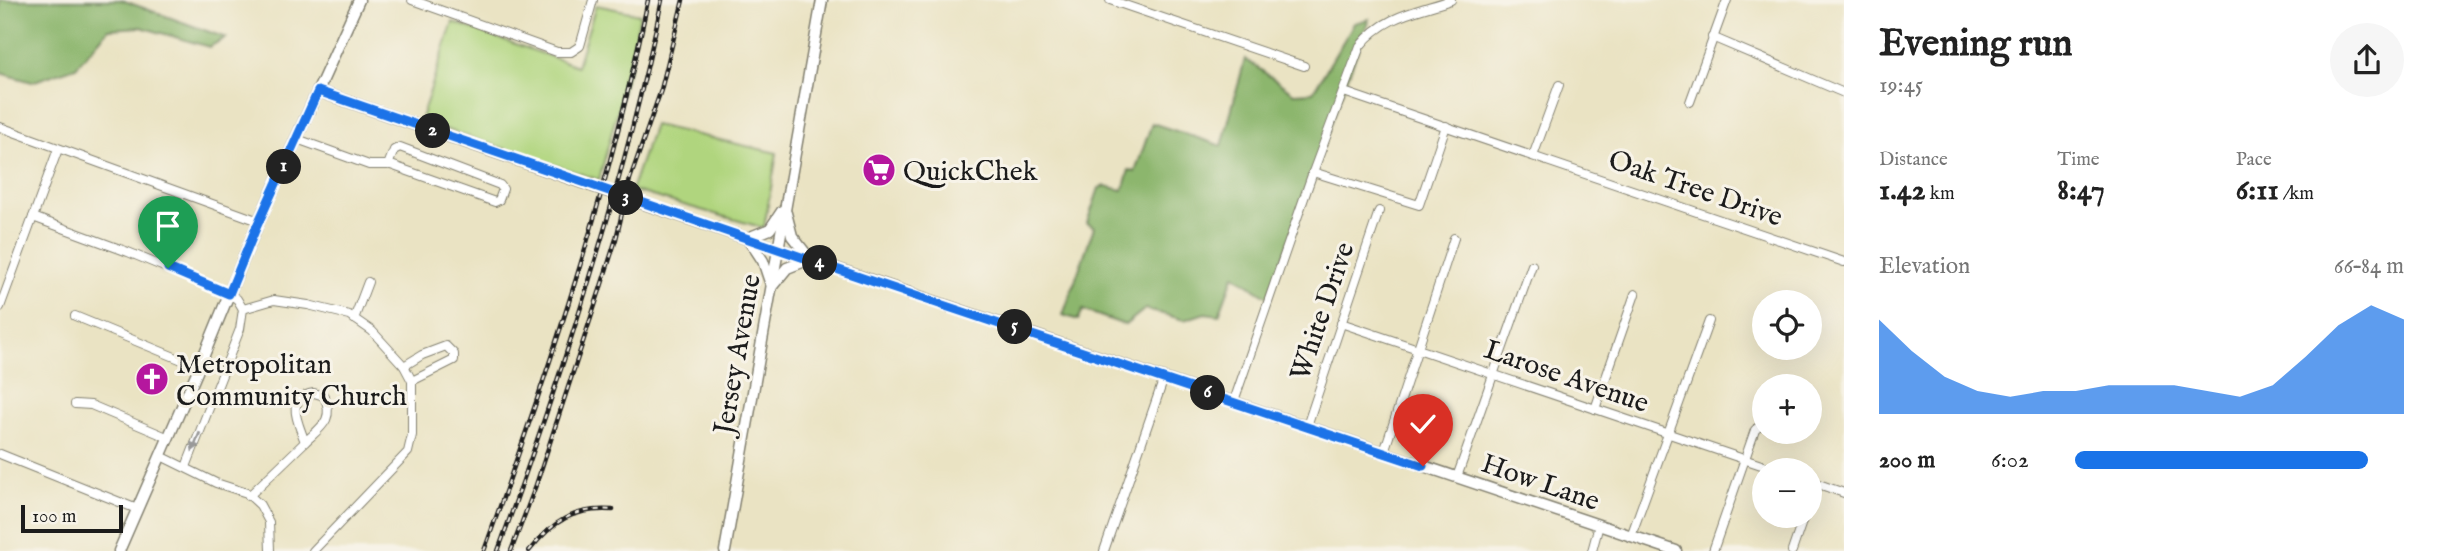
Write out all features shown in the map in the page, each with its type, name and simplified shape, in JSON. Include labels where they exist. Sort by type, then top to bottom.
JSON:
[{"type":"main road","points":[[119,551],[200,367],[259,221],[359,0]]},
{"type":"main road","name":"Jersey Avenue","points":[[725,551],[822,0]]},
{"type":"main road","name":"How Lane","points":[[318,91],[1676,551]]},
{"type":"main road","points":[[771,288],[765,264],[748,238],[770,229],[785,206]]},
{"type":"main road","points":[[771,288],[786,268],[810,259],[792,236],[785,206]]},
{"type":"street","points":[[412,0],[557,52],[571,52],[580,46],[593,0]]},
{"type":"street","points":[[1110,0],[1304,66]]},
{"type":"street","points":[[1234,401],[1313,172],[1360,46],[1371,32],[1384,23],[1451,0]]},
{"type":"street","points":[[1690,102],[1727,0]]},
{"type":"street","points":[[1712,37],[1844,93]]},
{"type":"street","points":[[1533,156],[1559,85]]},
{"type":"street","name":"Oak Tree Drive","points":[[1344,92],[1844,262]]},
{"type":"street","points":[[1313,172],[1419,205],[1446,126]]},
{"type":"street","points":[[0,127],[259,221]]},
{"type":"street","points":[[297,139],[369,165],[388,165],[495,202],[499,200],[503,189],[500,184],[400,147],[394,150],[388,165]]},
{"type":"street","points":[[0,307],[58,149]]},
{"type":"street","name":"White Drive","points":[[1307,426],[1379,211]]},
{"type":"street","points":[[33,217],[128,252],[237,299],[243,309],[240,329],[186,467]]},
{"type":"street","points":[[1384,452],[1454,238]]},
{"type":"street","points":[[1457,477],[1532,265]]},
{"type":"street","points":[[354,319],[368,282]]},
{"type":"street","points":[[1595,409],[1636,294]]},
{"type":"street","points":[[243,309],[274,300],[349,315],[372,331],[404,366],[412,382],[412,435],[408,452],[313,551]]},
{"type":"street","points":[[75,316],[200,367]]},
{"type":"street","points":[[1631,536],[1709,321]]},
{"type":"street","name":"Larose Avenue","points":[[1341,323],[1752,462]]},
{"type":"street","points":[[404,366],[422,355],[446,346],[454,354],[454,360],[412,382]]},
{"type":"street","points":[[1104,551],[1164,378]]},
{"type":"street","points":[[249,496],[327,420],[330,408],[324,396],[305,394],[295,406],[304,442]]},
{"type":"street","points":[[75,404],[91,405],[169,438]]},
{"type":"street","points":[[1713,551],[1752,438]]},
{"type":"street","points":[[0,454],[137,509]]},
{"type":"street","points":[[161,456],[249,496],[260,505],[269,522],[270,551]]},
{"type":"street","points":[[1822,485],[1844,493]]},
{"type":"street","points":[[1592,551],[1599,525]]},
{"type":"street","points":[[1792,551],[1800,528]]},
{"type":"green space","points":[[0,0],[122,0],[226,38],[209,47],[141,27],[109,29],[76,67],[32,82],[0,73]]},
{"type":"green space","points":[[596,5],[640,14],[629,68],[599,180],[420,121],[453,22],[577,66]]},
{"type":"green space","points":[[1369,19],[1268,297],[1234,275],[1219,315],[1205,313],[1184,320],[1145,309],[1125,325],[1083,310],[1078,320],[1063,315],[1094,227],[1087,223],[1099,188],[1105,186],[1123,190],[1129,170],[1135,172],[1152,123],[1222,146],[1245,59],[1294,93],[1313,92],[1354,23]]},
{"type":"green space","points":[[654,125],[777,153],[764,228],[631,190]]},
{"type":"railway","points":[[484,551],[532,415],[597,209],[648,0]]},
{"type":"railway","points":[[498,551],[590,278],[629,140],[662,0]]},
{"type":"railway","points":[[511,551],[536,485],[616,239],[630,179],[661,90],[683,0]]},
{"type":"railway","points":[[529,551],[565,518],[587,511],[613,510]]},
{"type":"place","name":"QuickChek","points":[[879,170]]},
{"type":"place","name":"Metropolitan Community Church","points":[[152,379]]},
{"type":"route","points":[[168,268],[229,294],[318,91],[877,283],[980,315],[1423,466]]}]
